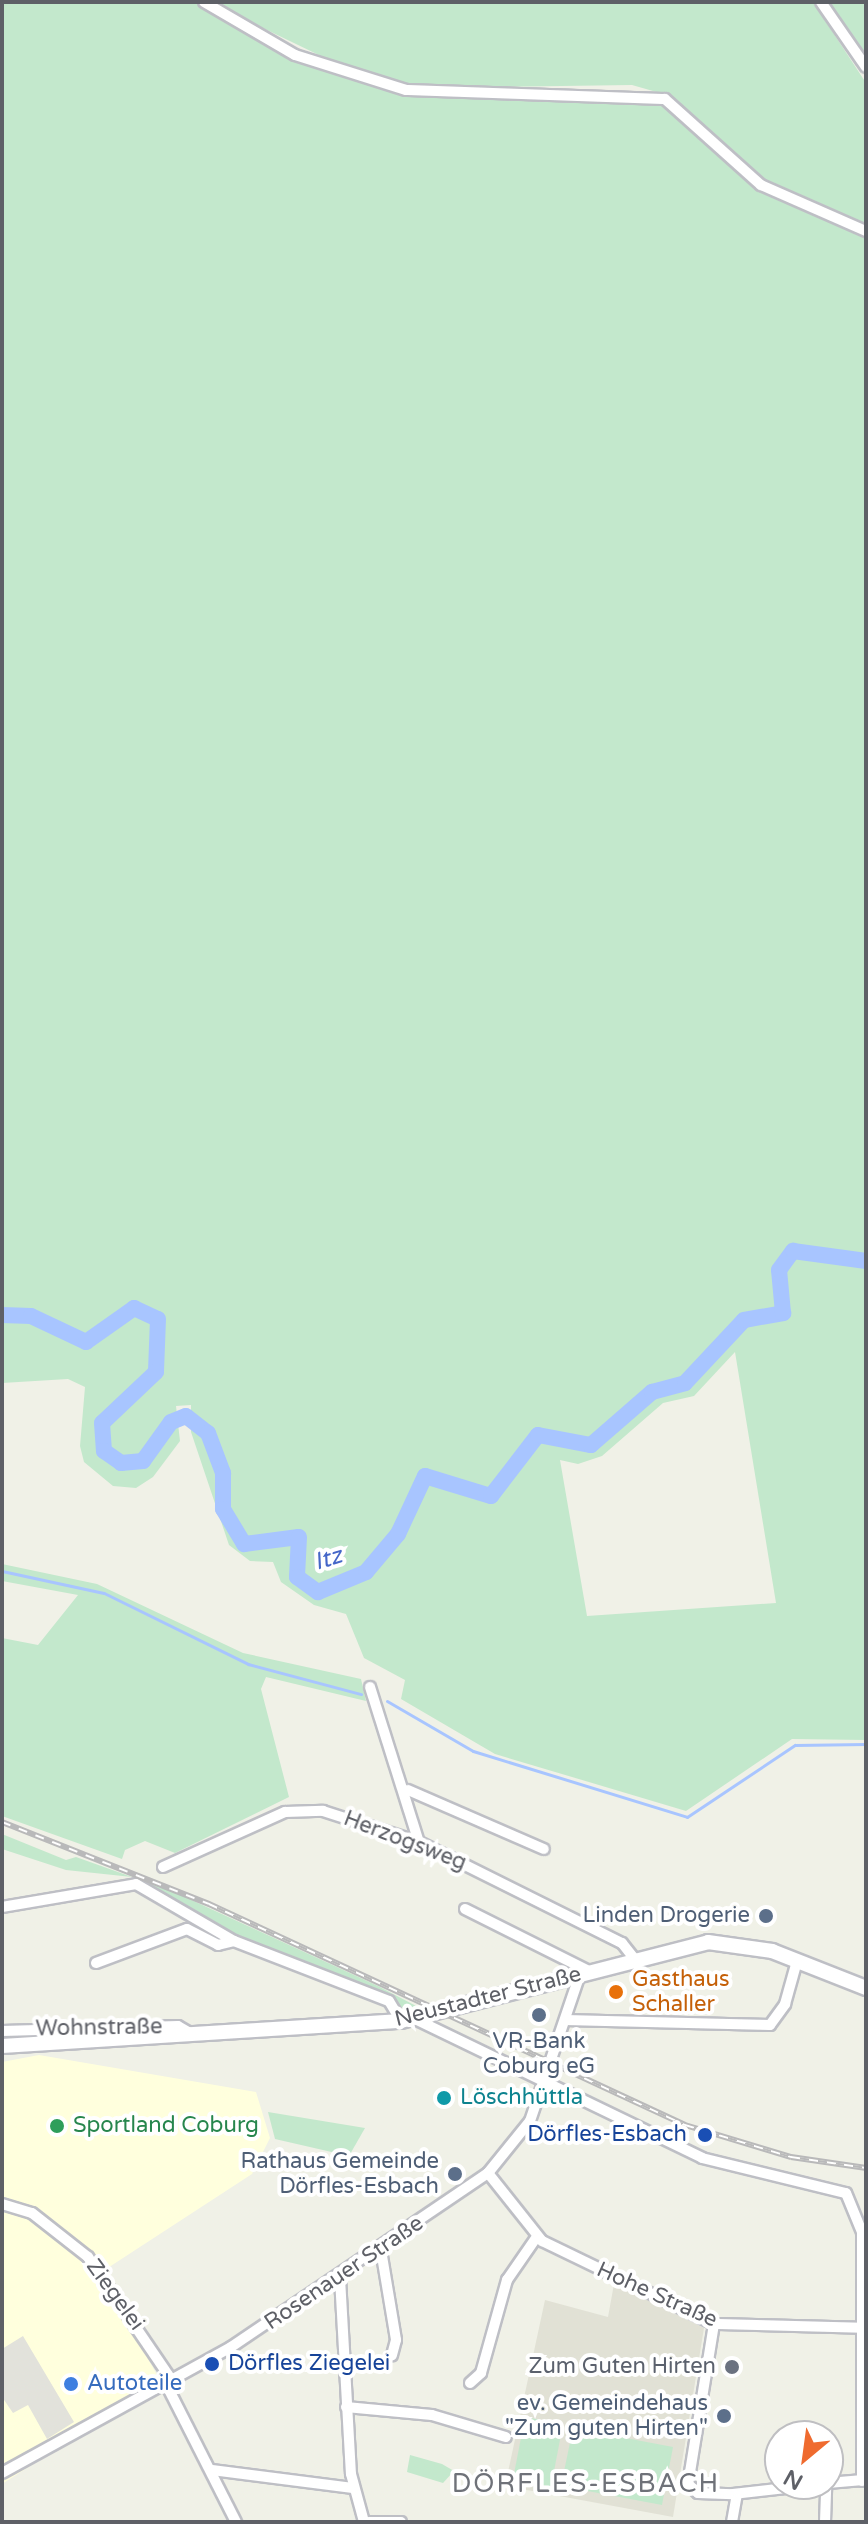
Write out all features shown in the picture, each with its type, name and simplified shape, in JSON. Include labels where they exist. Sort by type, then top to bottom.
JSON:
[{"type":"street","points":[[204,2],[295,55],[406,90],[665,99],[761,185],[866,231]]},
{"type":"street","points":[[821,2],[866,67]]},
{"type":"street","points":[[370,1687],[408,1790],[419,1842]]},
{"type":"street","points":[[408,1790],[544,1849]]},
{"type":"street","name":"Herzogsweg","points":[[163,1867],[302,1810],[419,1842],[622,1943],[633,1957]]},
{"type":"street","points":[[2,1907],[136,1884],[234,1941],[385,1999],[408,2020],[546,2081],[702,2158],[846,2193],[862,2232],[866,2328],[864,2480],[844,2482]]},
{"type":"street","points":[[465,1909],[585,1973]]},
{"type":"street","points":[[96,1963],[187,1929],[218,1945],[234,1941]]},
{"type":"street","name":"Neustadter Straße","points":[[2,2046],[408,2020],[585,1973],[633,1957],[708,1942],[797,1961],[866,1988]]},
{"type":"street","points":[[565,2020],[770,2025],[785,2004],[797,1961]]},
{"type":"street","name":"Rosenauer Straße","points":[[2,2473],[168,2381],[340,2278],[488,2173],[523,2135],[585,1973]]},
{"type":"street","name":"Wohnstraße","points":[[2,2031],[178,2026],[194,2035]]},
{"type":"street","name":"Hohe Straße","points":[[488,2173],[536,2238],[714,2324],[866,2328]]},
{"type":"street","name":"Ziegelei","points":[[2,2204],[32,2213],[88,2257],[168,2381],[236,2522]]},
{"type":"street","points":[[470,2383],[481,2373],[507,2280],[536,2238]]},
{"type":"street","points":[[381,2250],[396,2340],[392,2355]]},
{"type":"street","points":[[340,2278],[353,2488],[366,2522],[401,2522]]},
{"type":"street","points":[[714,2324],[688,2484],[698,2493],[764,2491]]},
{"type":"street","points":[[346,2407],[432,2415],[506,2437]]},
{"type":"street","points":[[212,2470],[353,2488]]},
{"type":"street","points":[[732,2522],[737,2494]]},
{"type":"street","points":[[825,2500],[825,2522]]},
{"type":"shaded area","points":[[2,2],[200,2],[272,48],[350,80],[424,97],[631,94],[663,103],[754,185],[792,206],[838,218],[866,238],[866,1740],[792,1739],[686,1811],[495,1754],[401,1699],[405,1680],[364,1658],[346,1614],[314,1605],[281,1582],[273,1562],[250,1561],[229,1545],[191,1432],[191,1405],[176,1406],[180,1441],[153,1477],[136,1488],[113,1486],[84,1462],[80,1446],[85,1387],[68,1379],[2,1383]],"holes":[[[735,1352],[776,1603],[587,1616],[560,1460],[578,1464],[602,1456],[663,1403],[694,1396]]]},
{"type":"shaded area","points":[[209,2],[813,2],[866,83],[866,227],[759,178],[667,95],[632,85],[425,88],[352,71]]},
{"type":"shaded area","points":[[826,2],[866,2],[866,61]]},
{"type":"shaded area","points":[[2,1564],[97,1584],[243,1653],[361,1679],[366,1701],[266,1677],[261,1689],[289,1797],[175,1853],[145,1841],[125,1850],[122,1859],[2,1816],[2,1638],[38,1645],[78,1595],[2,1581]]},
{"type":"shaded area","points":[[2,1834],[66,1860],[76,1857],[132,1877],[66,1870],[2,1849]]},
{"type":"shaded area","points":[[146,1879],[418,2007],[406,2009],[237,1939],[140,1884]]},
{"type":"shaded area","points":[[39,2055],[256,2092],[270,2138],[252,2174],[100,2273],[161,2382],[2,2484],[2,2062]]},
{"type":"shaded area","points":[[268,2112],[365,2128],[349,2156],[275,2139]]},
{"type":"shaded area","points":[[614,2284],[704,2328],[673,2517],[505,2486],[545,2300],[608,2317]]},
{"type":"shaded area","points":[[23,2336],[74,2422],[47,2439],[28,2405],[13,2413],[2,2397],[2,2349]]},
{"type":"shaded area","points":[[525,2417],[563,2424],[551,2487],[513,2479]]},
{"type":"shaded area","points":[[573,2428],[673,2447],[662,2505],[561,2486]]},
{"type":"shaded area","points":[[410,2455],[442,2464],[454,2471],[443,2483],[407,2472]]},
{"type":"waterway","name":"Itz","points":[[2,1315],[31,1316],[86,1342],[134,1308],[158,1319],[156,1372],[102,1423],[104,1451],[121,1463],[143,1461],[171,1422],[186,1416],[208,1433],[223,1473],[223,1509],[244,1544],[299,1537],[297,1577],[318,1592],[366,1572],[398,1534],[425,1476],[491,1496],[538,1435],[591,1445],[652,1392],[685,1383],[744,1320],[783,1313],[779,1270],[793,1251],[866,1261]]},
{"type":"waterway","points":[[2,1571],[104,1593],[248,1664],[361,1694]]},
{"type":"waterway","points":[[387,1701],[473,1751],[687,1817],[795,1745],[866,1744]]},
{"type":"railway","points":[[2,1822],[209,1904],[685,2125],[791,2157],[866,2168]]},
{"type":"place","name":"Linden Drogerie","points":[[766,1916]]},
{"type":"place","name":"Gasthaus Schaller","points":[[616,1992]]},
{"type":"place","name":"VR-Bank Coburg eG","points":[[539,2015]]},
{"type":"place","name":"Löschhüttla","points":[[444,2098]]},
{"type":"place","name":"Sportland Coburg","points":[[57,2126]]},
{"type":"place","name":"Dörfles-Esbach","points":[[705,2135]]},
{"type":"place","name":"Rathaus Gemeinde Dörfles-Esbach","points":[[455,2174]]},
{"type":"place","name":"Dörfles Ziegelei","points":[[212,2364]]},
{"type":"place","name":"Zum Guten Hirten","points":[[732,2367]]},
{"type":"place","name":"Autoteile","points":[[71,2384]]},
{"type":"place","name":"ev. Gemeindehaus \"Zum guten Hirten\"","points":[[724,2416]]},
{"type":"district","name":"DÖRFLES-ESBACH","points":[[586,2484]]}]
